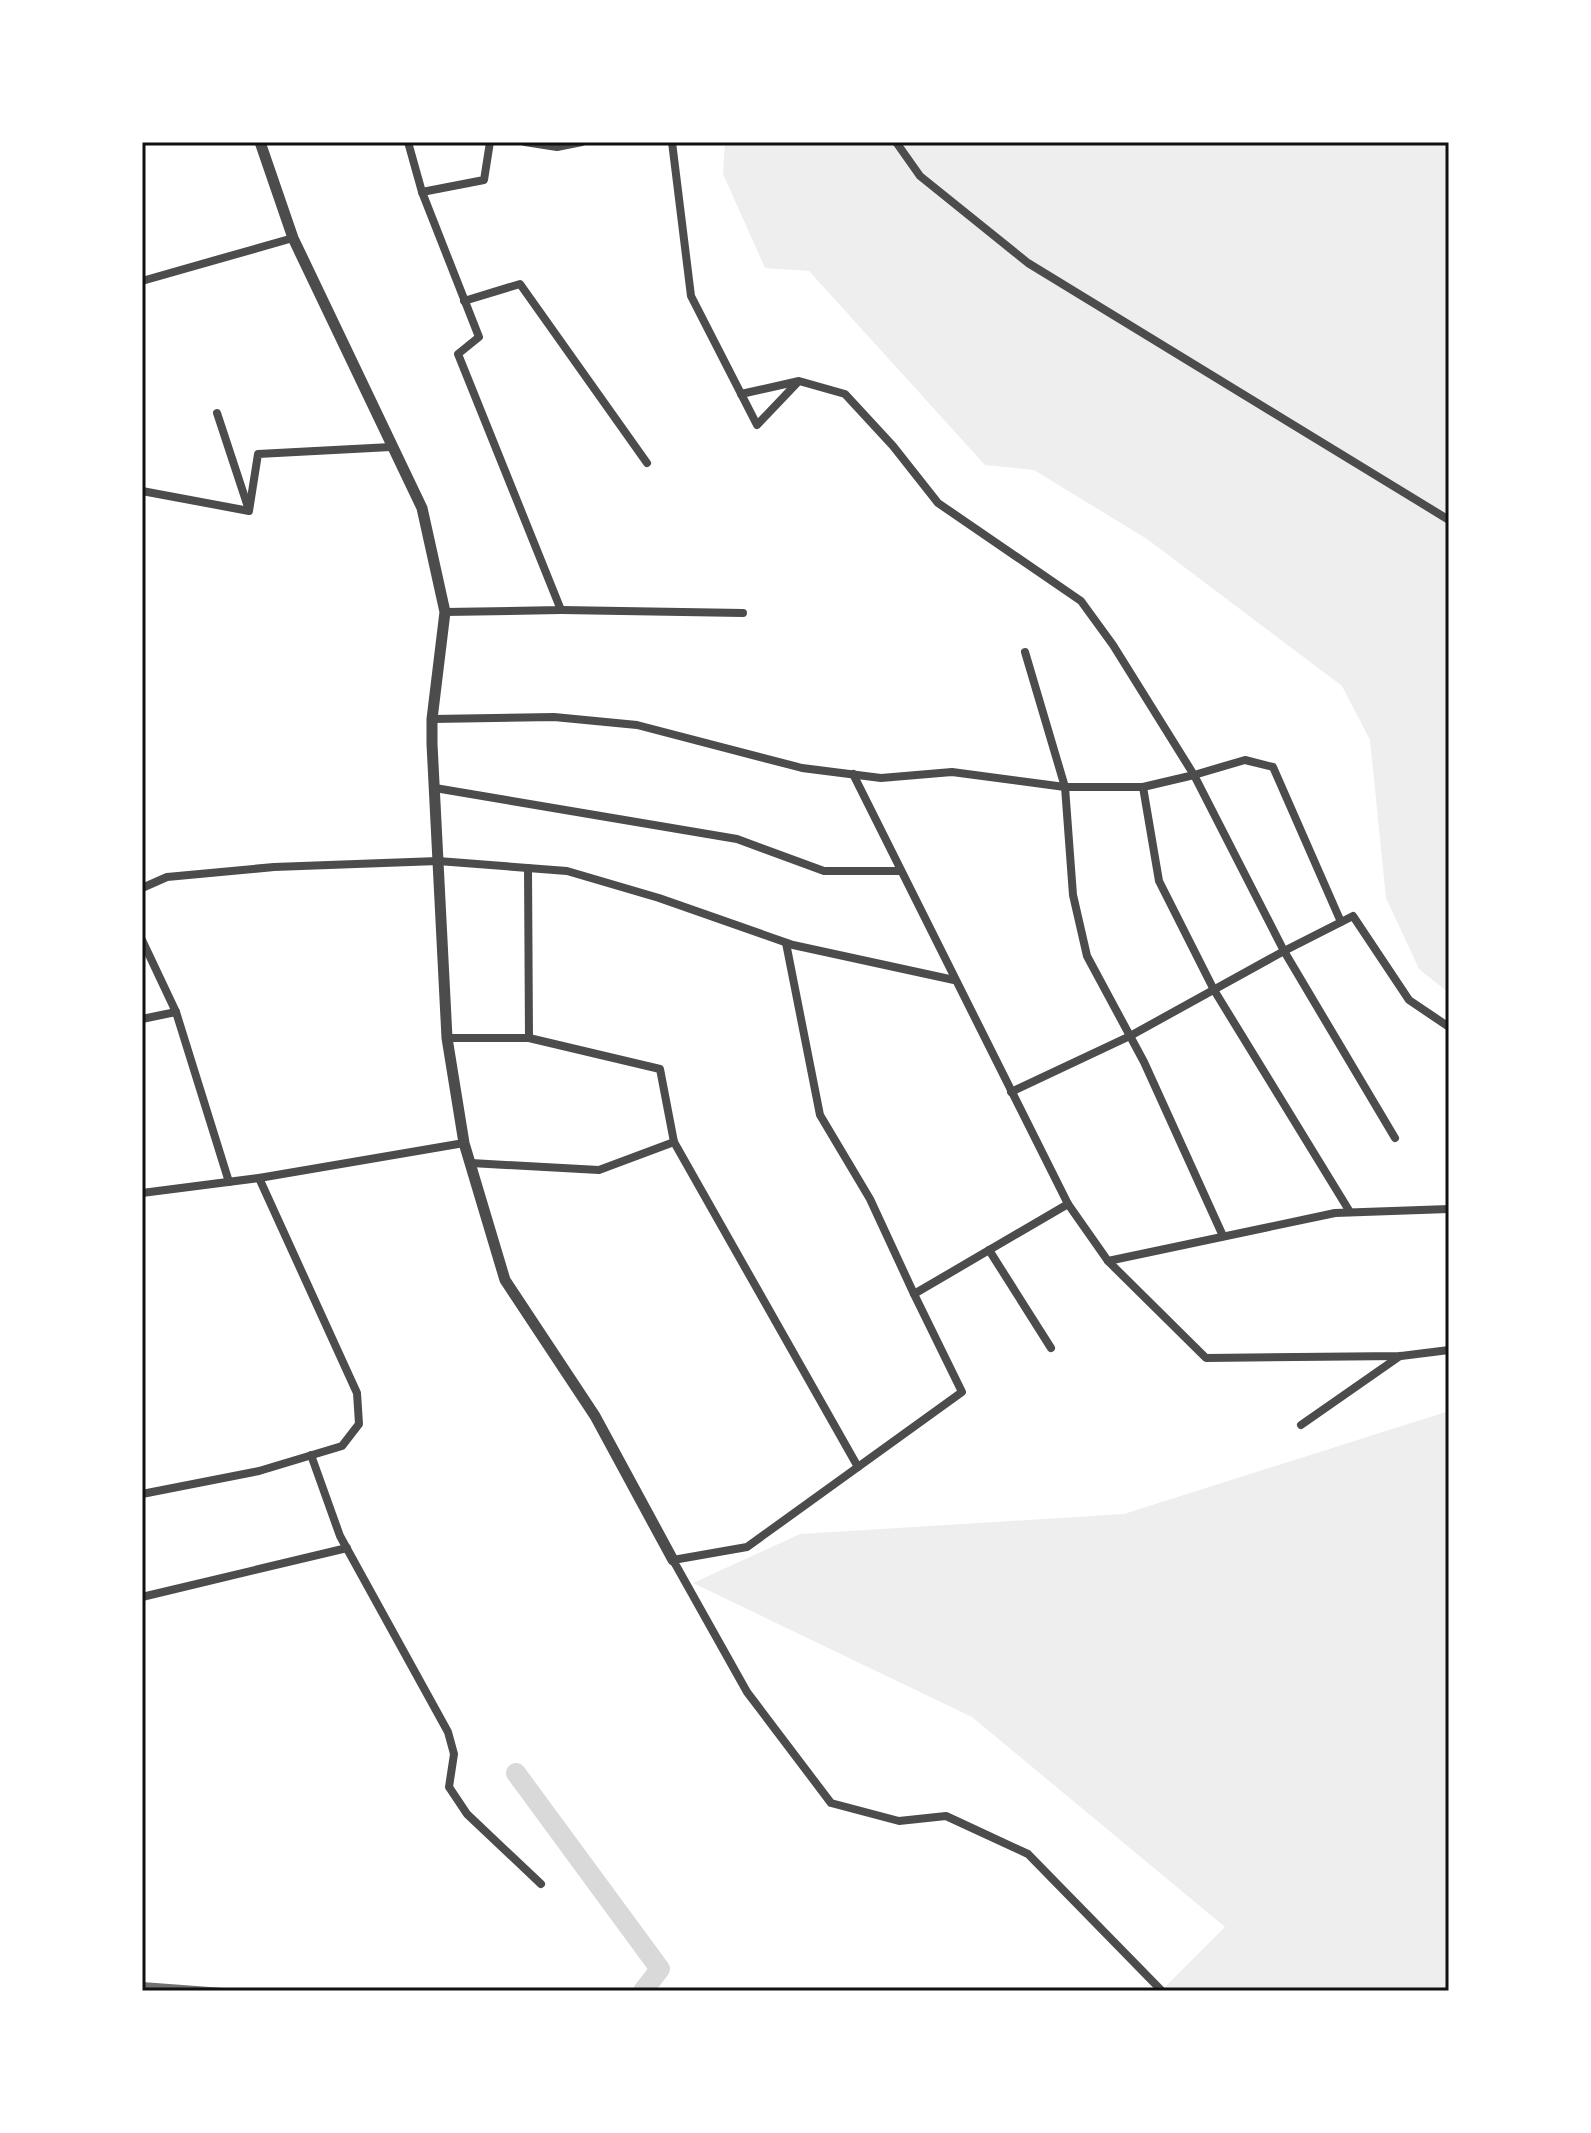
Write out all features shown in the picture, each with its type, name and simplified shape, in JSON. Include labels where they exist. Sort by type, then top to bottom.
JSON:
[{"type":"street","points":[[260,142],[293,238],[422,508],[445,612],[432,719],[447,1038],[464,1143],[505,1280],[595,1416],[747,1692],[831,1803],[899,1821],[946,1816],[1028,1854],[1162,1991]]},
{"type":"street","points":[[408,142],[422,192],[479,337],[458,354],[561,610]]},
{"type":"street","points":[[422,192],[484,180],[490,142]]},
{"type":"street","points":[[525,142],[557,145],[582,142]]},
{"type":"street","points":[[672,142],[691,296],[757,425],[799,381]]},
{"type":"street","points":[[896,142],[920,176],[1028,263],[1449,520]]},
{"type":"street","points":[[142,281],[293,238]]},
{"type":"street","points":[[464,301],[520,284],[647,463]]},
{"type":"street","points":[[741,394],[799,381],[845,394],[893,446],[938,503],[1081,601],[1113,645],[1194,775],[1284,951],[1395,1138]]},
{"type":"street","points":[[217,413],[249,511]]},
{"type":"street","points":[[249,511],[258,454],[391,447]]},
{"type":"street","points":[[142,491],[249,511]]},
{"type":"street","points":[[445,612],[743,613]]},
{"type":"street","points":[[1025,652],[1065,787],[1073,895],[1087,956],[1130,1036],[1223,1236]]},
{"type":"street","points":[[432,719],[554,717],[637,725],[802,768],[881,778],[952,772],[1065,787],[1143,787],[1245,760],[1273,767],[1341,922]]},
{"type":"street","points":[[853,774],[1068,1204],[1108,1261],[1206,1358],[1401,1356],[1449,1350]]},
{"type":"street","points":[[1143,787],[1159,881],[1214,990],[1350,1212]]},
{"type":"street","points":[[435,788],[737,839],[824,871],[900,871]]},
{"type":"street","points":[[142,888],[167,877],[274,867],[438,861],[567,871],[659,898],[786,943],[954,980]]},
{"type":"street","points":[[528,868],[529,1038]]},
{"type":"street","points":[[1011,1092],[1130,1036],[1353,916],[1409,1000],[1449,1027]]},
{"type":"street","points":[[142,940],[176,1012],[229,1182]]},
{"type":"street","points":[[673,1560],[747,1547],[962,1392],[870,1199],[820,1115],[786,943]]},
{"type":"street","points":[[142,1019],[176,1012]]},
{"type":"street","points":[[447,1038],[529,1038],[660,1069],[674,1142],[858,1467]]},
{"type":"street","points":[[471,1163],[599,1170],[674,1142]]},
{"type":"street","points":[[142,1193],[259,1178],[464,1143]]},
{"type":"street","points":[[142,1494],[259,1471],[342,1446],[359,1424],[357,1393],[259,1178]]},
{"type":"street","points":[[914,1294],[1068,1204]]},
{"type":"street","points":[[1108,1261],[1335,1213],[1449,1209]]},
{"type":"street","points":[[989,1250],[1051,1348]]},
{"type":"street","points":[[1301,1425],[1401,1356]]},
{"type":"street","points":[[311,1455],[347,1548],[448,1732],[454,1754],[449,1787],[456,1801],[541,1884]]},
{"type":"street","points":[[142,1597],[347,1548]]},
{"type":"shaded area","points":[[725,142],[1449,142],[1449,993],[1419,969],[1386,898],[1370,740],[1342,686],[1147,539],[1034,470],[985,465],[809,271],[765,268],[723,174]]},
{"type":"shaded area","points":[[1449,1411],[1449,1991],[1161,1991],[1225,1927],[972,1717],[693,1583],[800,1534],[1124,1514]]},
{"type":"waterway","points":[[516,1773],[660,1969],[643,1991]]},
{"type":"railway","points":[[142,1985],[223,1991]]}]
